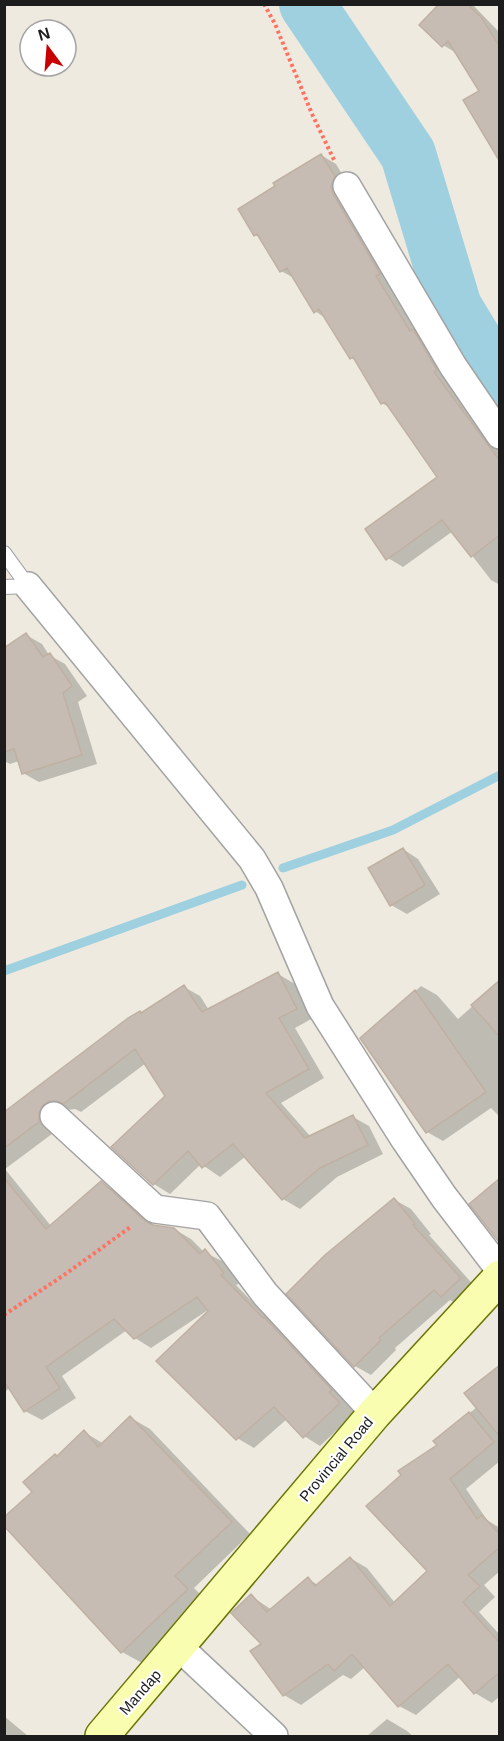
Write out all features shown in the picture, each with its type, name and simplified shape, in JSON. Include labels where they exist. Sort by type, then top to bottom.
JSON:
[{"type":"main road","name":"Provincial Road","points":[[179,1647],[375,1413],[500,1277]]},
{"type":"main road","name":"Mandap","points":[[102,1737],[179,1647]]},
{"type":"street","points":[[347,186],[453,366],[500,435]]},
{"type":"street","points":[[16,586],[252,859],[269,888],[320,1006],[405,1140],[444,1197],[500,1270]]},
{"type":"street","points":[[54,1116],[155,1209],[207,1216],[265,1294],[375,1413]]},
{"type":"street","points":[[179,1647],[274,1737]]},
{"type":"lane","points":[[4,553],[16,586]]},
{"type":"path","points":[[264,4],[275,24],[312,114],[347,186]]},
{"type":"path","points":[[4,1315],[155,1209]]},
{"type":"building","points":[[439,4],[467,4],[481,17],[500,47],[500,162],[463,100],[479,91],[448,41],[442,47],[419,25]]},
{"type":"building","points":[[321,154],[335,176],[331,186],[333,194],[380,274],[376,276],[410,331],[413,329],[437,370],[434,372],[500,461],[500,535],[471,557],[442,520],[386,560],[365,529],[437,477],[385,402],[381,404],[353,357],[350,359],[319,309],[314,313],[287,268],[280,272],[257,234],[254,236],[238,209],[275,186],[273,183]]},
{"type":"building","points":[[26,633],[43,657],[50,653],[72,686],[63,693],[82,755],[22,774],[14,749],[4,752],[4,648]]},
{"type":"building","points":[[403,848],[425,885],[390,906],[368,868]]},
{"type":"building","points":[[278,972],[297,1009],[279,1018],[309,1069],[266,1093],[305,1138],[353,1115],[368,1145],[320,1168],[282,1200],[233,1144],[202,1168],[188,1151],[153,1185],[111,1147],[165,1096],[135,1049],[63,1104],[50,1101],[43,1105],[39,1113],[39,1122],[4,1148],[4,1112],[128,1018],[140,1011],[141,1013],[184,985],[202,1012]]},
{"type":"building","points":[[500,980],[500,1037],[471,1005]]},
{"type":"building","points":[[415,990],[486,1092],[426,1133],[360,1038]]},
{"type":"building","points":[[4,1178],[46,1229],[101,1181],[145,1221],[153,1225],[174,1228],[200,1254],[205,1249],[224,1273],[221,1275],[332,1390],[329,1392],[340,1403],[303,1438],[274,1407],[236,1440],[156,1361],[208,1311],[197,1297],[134,1339],[114,1319],[46,1367],[60,1388],[24,1412],[4,1381]]},
{"type":"building","points":[[500,1178],[500,1243],[469,1204]]},
{"type":"building","points":[[394,1198],[415,1224],[413,1225],[461,1278],[441,1297],[434,1290],[379,1338],[381,1340],[354,1367],[286,1294],[325,1255]]},
{"type":"building","points":[[500,1365],[500,1437],[464,1393]]},
{"type":"building","points":[[469,1412],[494,1442],[450,1479],[477,1519],[482,1515],[500,1535],[500,1547],[468,1575],[480,1586],[463,1602],[500,1643],[500,1672],[474,1694],[448,1664],[398,1707],[352,1654],[334,1671],[328,1664],[283,1696],[250,1651],[261,1644],[231,1613],[251,1594],[267,1612],[308,1577],[315,1586],[350,1557],[390,1606],[427,1571],[366,1506],[401,1475],[398,1471],[437,1445],[433,1441]]},
{"type":"building","points":[[130,1416],[232,1522],[175,1576],[188,1589],[121,1653],[4,1526],[4,1517],[32,1492],[23,1482],[55,1454],[57,1456],[84,1430],[98,1447]]},
{"type":"waterway","points":[[307,4],[408,154],[454,307],[500,383]]},
{"type":"waterway","points":[[283,868],[393,830],[500,775]]},
{"type":"waterway","points":[[4,971],[242,885]]}]
